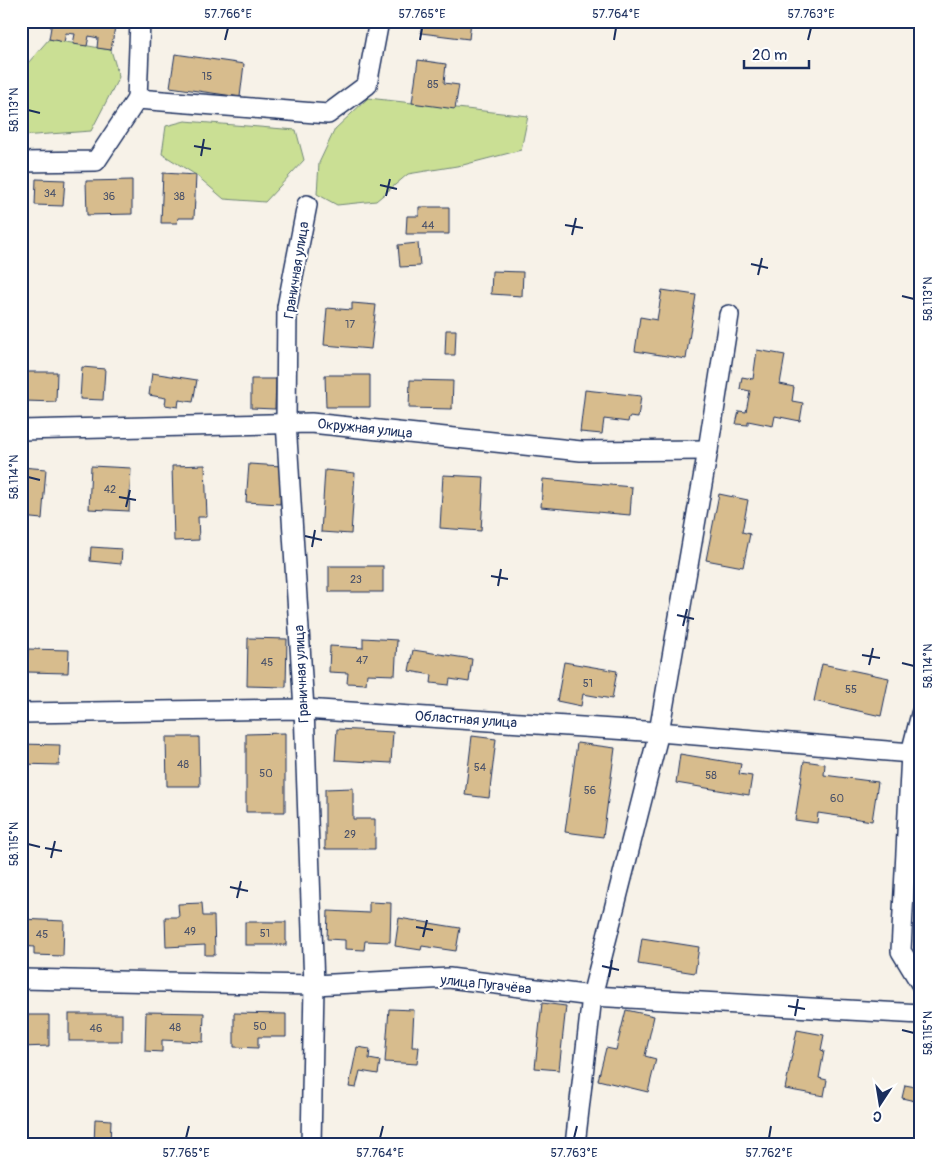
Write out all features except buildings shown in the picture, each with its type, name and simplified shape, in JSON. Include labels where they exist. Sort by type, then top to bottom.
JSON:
[{"type":"street","points":[[21,162],[96,161],[137,98],[140,21]]},
{"type":"street","points":[[137,98],[328,114],[367,85],[379,21]]},
{"type":"street","name":"Граничная улица","points":[[307,205],[287,306],[286,422],[304,709],[314,985],[311,1145]]},
{"type":"street","points":[[575,1145],[592,996],[659,732],[708,450],[729,315]]},
{"type":"street","name":"Окружная улица","points":[[21,430],[286,422],[581,451],[708,450]]},
{"type":"street","name":"Областная улица","points":[[21,713],[304,709],[659,732],[911,753]]},
{"type":"street","points":[[921,714],[911,753],[901,951],[921,984]]},
{"type":"street","name":"улица Пугачёва","points":[[21,979],[314,985],[449,978],[592,996],[921,1014]]},
{"type":"green space","points":[[49,39],[111,50],[119,77],[91,131],[21,136],[21,71]]},
{"type":"green space","points":[[368,98],[528,116],[521,150],[463,165],[408,174],[376,201],[337,205],[317,194],[319,163],[335,129]]},
{"type":"green space","points":[[185,121],[296,130],[304,160],[265,202],[224,199],[196,175],[162,154],[166,126]]}]
